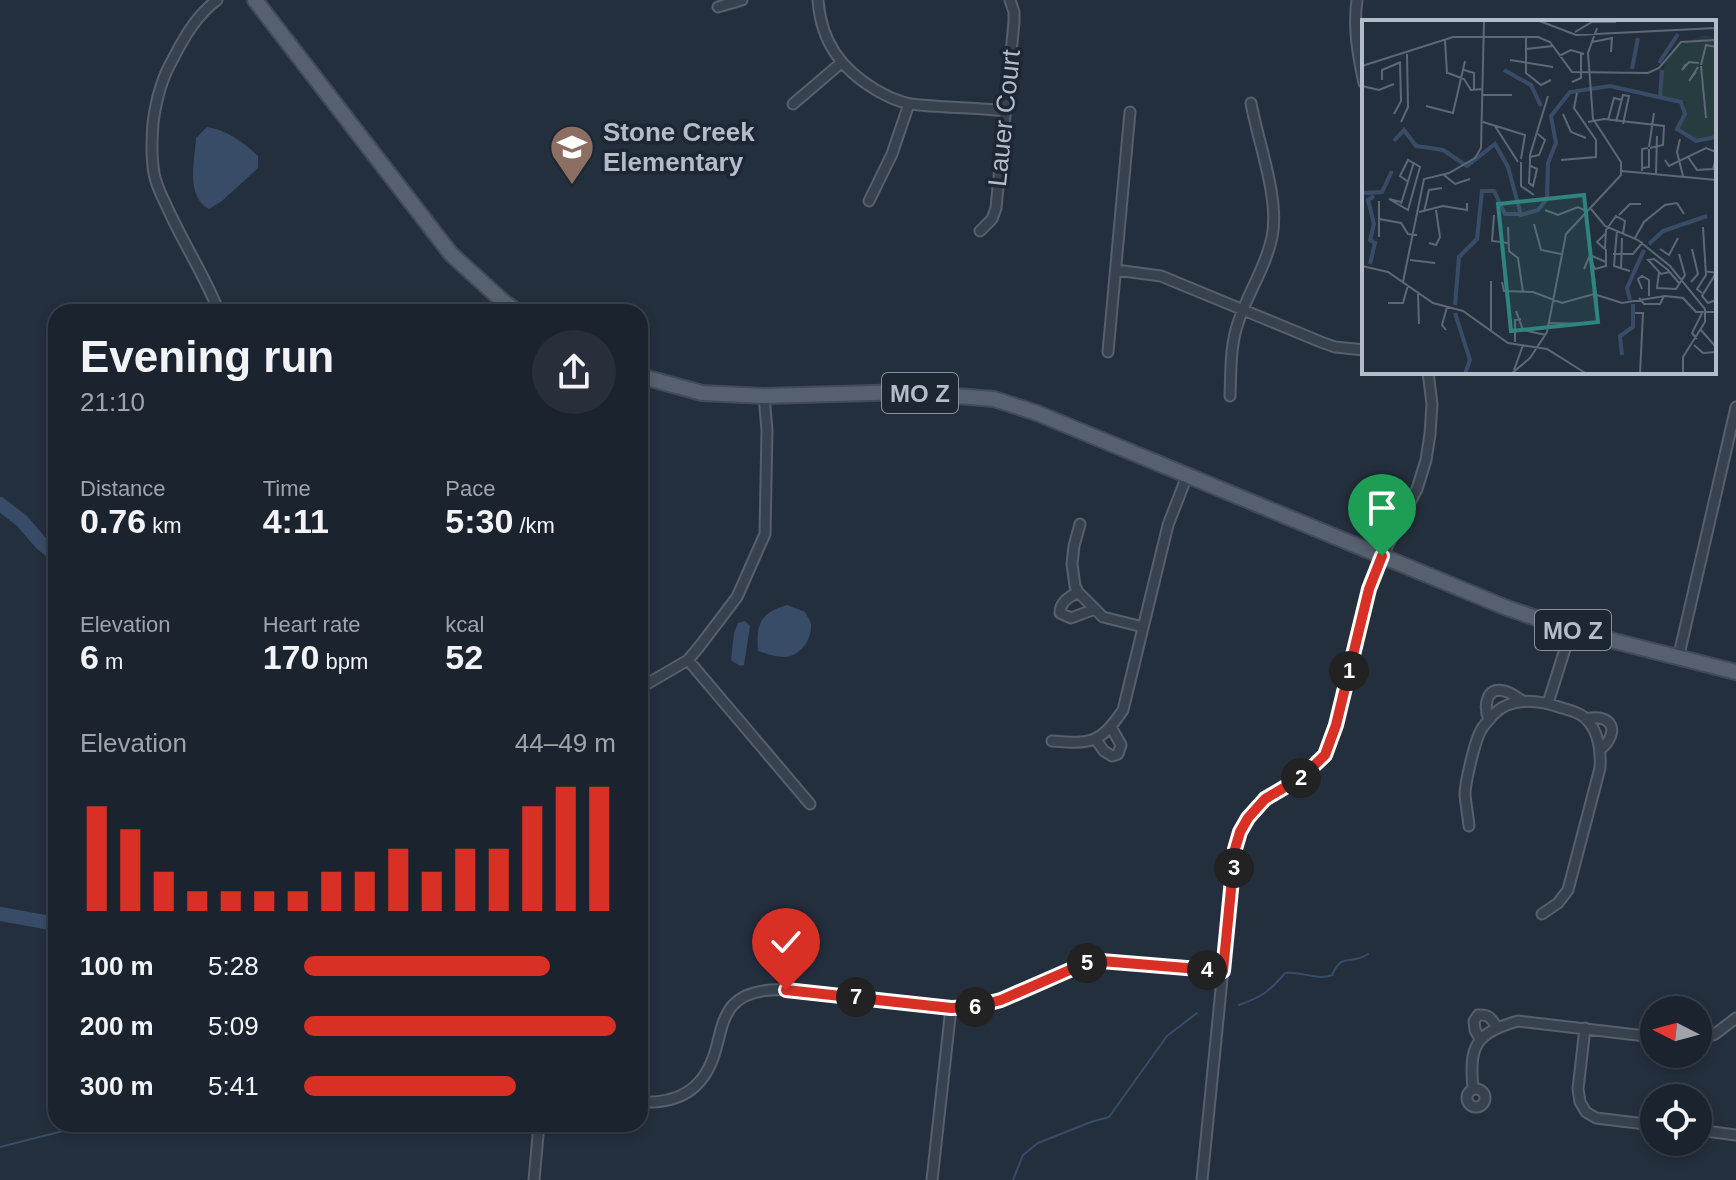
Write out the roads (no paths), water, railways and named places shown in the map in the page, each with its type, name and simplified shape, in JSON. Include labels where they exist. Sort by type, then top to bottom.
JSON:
[{"type":"main road","points":[[255,0],[451,254],[506,304]]},
{"type":"main road","name":"MO Z","points":[[648,378],[702,393],[764,396],[908,392],[994,399],[1037,413],[1504,607],[1571,630],[1736,672]]},
{"type":"street","points":[[216,304],[180,237],[156,183],[152,132],[160,86],[169,66],[188,30],[217,0]]},
{"type":"street","points":[[718,7],[742,0]]},
{"type":"street","points":[[818,0],[826,36],[841,63],[887,96],[909,104],[1004,111]]},
{"type":"street","name":"Lauer Court","points":[[980,231],[992,219],[996,208],[1014,22],[1010,0]]},
{"type":"street","points":[[1357,0],[1355,12],[1362,73]]},
{"type":"street","points":[[793,104],[841,63]]},
{"type":"street","points":[[1230,396],[1233,343],[1272,239],[1274,216],[1251,103]]},
{"type":"street","points":[[869,201],[892,154],[909,104]]},
{"type":"street","points":[[1108,352],[1130,112]]},
{"type":"street","points":[[1116,270],[1161,276],[1335,347],[1362,350]]},
{"type":"street","points":[[1202,1180],[1235,849],[1248,818],[1265,799],[1302,777],[1325,755],[1336,725],[1369,589],[1382,556],[1417,489],[1426,460],[1432,404],[1428,374]]},
{"type":"street","points":[[648,683],[688,660],[737,597],[765,534],[767,430],[764,396]]},
{"type":"street","points":[[1678,659],[1736,407]]},
{"type":"street","points":[[1052,741],[1073,743],[1096,740],[1111,727],[1123,710],[1168,525],[1187,476]]},
{"type":"street","points":[[1080,524],[1072,564],[1078,592],[1103,617],[1143,627]]},
{"type":"street","points":[[1078,592],[1065,600],[1060,613],[1071,618],[1095,609]]},
{"type":"street","points":[[1548,703],[1571,630]]},
{"type":"street","points":[[688,660],[810,804]]},
{"type":"street","points":[[1489,720],[1485,711],[1486,702],[1496,690],[1506,691],[1523,701]]},
{"type":"street","points":[[1469,826],[1465,793],[1476,743],[1495,713],[1523,701],[1548,703],[1586,719],[1601,749],[1600,768],[1568,890],[1558,903],[1542,914]]},
{"type":"street","points":[[1586,719],[1601,717],[1612,728],[1613,735],[1601,749]]},
{"type":"street","points":[[1096,740],[1104,751],[1112,756],[1118,754],[1121,745],[1111,727]]},
{"type":"street","points":[[648,1102],[673,1100],[689,1092],[704,1077],[713,1059],[723,1022],[734,1004],[761,990],[951,1008],[993,1003],[1088,962],[1223,971]]},
{"type":"street","points":[[932,1180],[951,1008]]},
{"type":"street","points":[[1480,1039],[1474,1021],[1478,1015],[1486,1014],[1497,1027]]},
{"type":"street","points":[[1712,1035],[1736,1018]]},
{"type":"street","points":[[1473,1089],[1472,1059],[1480,1039],[1497,1027],[1518,1021],[1640,1035]]},
{"type":"street","points":[[1585,1028],[1578,1089],[1580,1102],[1586,1112],[1596,1118],[1640,1123]]},
{"type":"street","points":[[534,1180],[538,1132]]},
{"type":"street","points":[[1712,1132],[1736,1135]]},
{"type":"water","points":[[207,127],[234,137],[258,156],[258,168],[209,209],[197,196],[193,177],[196,138]]},
{"type":"water","points":[[787,605],[805,612],[811,624],[807,641],[800,651],[790,656],[758,651],[759,627],[765,616]]},
{"type":"water","points":[[745,621],[750,626],[744,665],[740,666],[731,660],[734,633],[738,623]]},
{"type":"waterway","points":[[0,504],[22,521],[48,549]]},
{"type":"waterway","points":[[0,914],[48,923]]},
{"type":"waterway","points":[[1239,1005],[1265,993],[1285,973],[1327,977],[1343,961],[1368,954]]},
{"type":"waterway","points":[[1013,1180],[1023,1155],[1038,1143],[1109,1117],[1167,1036],[1197,1013]]},
{"type":"waterway","points":[[0,1147],[59,1132]]},
{"type":"place","name":"Stone Creek Elementary","points":[[572,186]]}]
